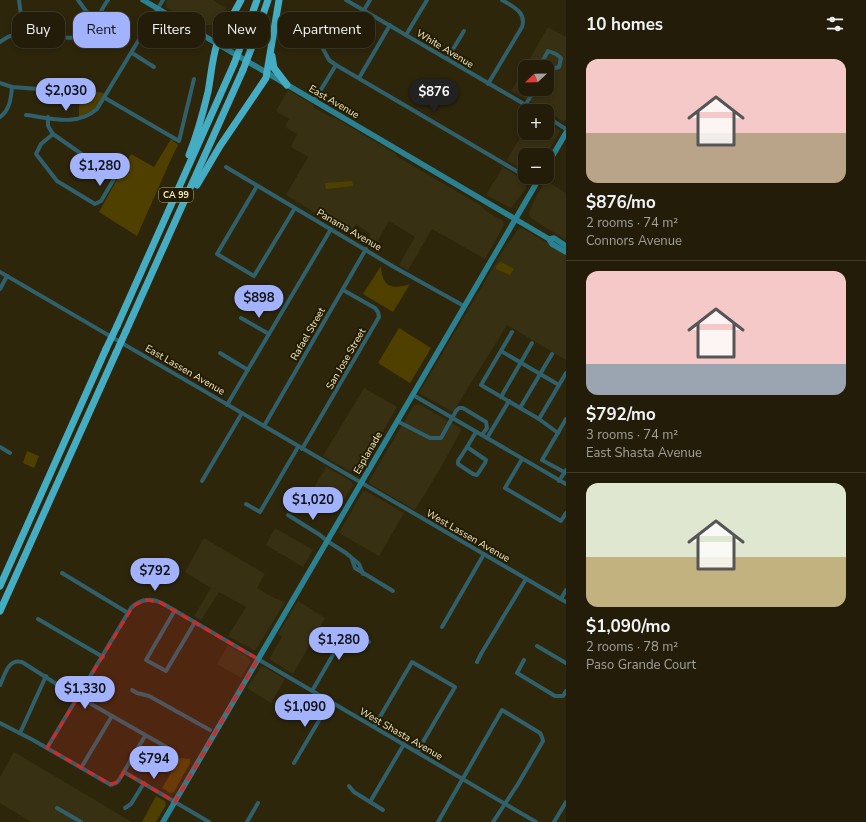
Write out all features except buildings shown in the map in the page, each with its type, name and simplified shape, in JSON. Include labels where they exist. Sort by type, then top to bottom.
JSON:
[{"type":"highway","points":[[234,12],[241,0]]},
{"type":"highway","name":"CA 99","points":[[0,586],[234,64],[257,0]]},
{"type":"highway","name":"CA 99","points":[[0,611],[243,70],[268,0]]},
{"type":"highway","points":[[178,217],[220,146],[266,78],[279,0]]},
{"type":"highway","points":[[276,21],[272,62],[275,70],[287,85]]},
{"type":"highway","points":[[176,194],[176,189],[200,125],[216,48]]},
{"type":"main road","name":"East Avenue","points":[[143,0],[213,42]]},
{"type":"main road","name":"East Avenue","points":[[224,48],[548,239]]},
{"type":"main road","points":[[554,153],[566,133]]},
{"type":"main road","name":"Esplanade","points":[[163,822],[536,184]]},
{"type":"main road","points":[[566,246],[554,238],[548,239],[552,244],[566,252]]},
{"type":"street","points":[[19,0],[20,12]]},
{"type":"street","points":[[78,0],[87,12]]},
{"type":"street","points":[[100,12],[108,0]]},
{"type":"street","points":[[26,115],[65,120],[77,120],[89,116],[97,109],[105,98],[163,0]]},
{"type":"street","name":"White Avenue","points":[[346,0],[488,84],[526,104]]},
{"type":"street","points":[[364,10],[370,0]]},
{"type":"street","points":[[406,35],[426,0]]},
{"type":"street","points":[[488,84],[523,25],[520,12],[502,0]]},
{"type":"street","points":[[359,78],[390,26]]},
{"type":"street","points":[[447,59],[464,31]]},
{"type":"street","points":[[0,42],[12,37]]},
{"type":"street","points":[[323,48],[329,60],[336,65],[518,171]]},
{"type":"street","points":[[543,60],[548,51],[556,54],[561,58],[560,67],[554,68]]},
{"type":"street","points":[[132,53],[154,67]]},
{"type":"street","points":[[314,101],[336,65]]},
{"type":"street","points":[[105,98],[179,141],[194,79]]},
{"type":"street","points":[[0,83],[12,87],[52,90]]},
{"type":"street","points":[[0,117],[7,109],[12,87]]},
{"type":"street","points":[[526,104],[531,96]]},
{"type":"street","points":[[48,117],[48,126],[53,134],[113,176],[114,179],[102,201],[95,204],[57,181],[36,154],[41,144],[53,134]]},
{"type":"street","points":[[554,121],[566,129]]},
{"type":"street","name":"Panama Avenue","points":[[226,167],[464,306]]},
{"type":"street","points":[[257,186],[218,254],[254,276],[294,208]]},
{"type":"street","points":[[227,405],[331,229]]},
{"type":"street","name":"Rafael Street","points":[[264,426],[366,249]]},
{"type":"street","name":"East Lassen Avenue","points":[[0,272],[361,483]]},
{"type":"street","points":[[0,288],[7,276]]},
{"type":"street","name":"San Jose Street","points":[[300,448],[379,317],[375,308],[343,290]]},
{"type":"street","points":[[241,318],[269,334]]},
{"type":"street","points":[[512,332],[481,385],[539,419],[558,433]]},
{"type":"street","points":[[501,397],[532,343]]},
{"type":"street","points":[[501,351],[559,385]]},
{"type":"street","points":[[220,353],[248,370]]},
{"type":"street","points":[[520,408],[552,354]]},
{"type":"street","points":[[539,419],[566,373]]},
{"type":"street","points":[[413,395],[566,484]]},
{"type":"street","points":[[487,438],[509,401]]},
{"type":"street","points":[[397,421],[430,438],[441,438],[457,410],[462,408],[484,420],[487,426],[482,435]]},
{"type":"street","points":[[202,481],[242,413]]},
{"type":"street","points":[[560,481],[565,472],[542,460],[566,419]]},
{"type":"street","points":[[467,447],[485,459],[485,463],[478,475],[474,475],[458,464],[458,461],[476,432]]},
{"type":"street","points":[[0,447],[10,453]]},
{"type":"street","points":[[246,504],[260,512],[300,448]]},
{"type":"street","points":[[522,459],[505,488],[561,521],[566,513]]},
{"type":"street","name":"West Lassen Avenue","points":[[361,483],[566,602]]},
{"type":"street","points":[[288,516],[346,553],[363,574],[393,591]]},
{"type":"street","points":[[442,627],[484,554]]},
{"type":"street","points":[[47,748],[103,657],[128,613],[62,574]]},
{"type":"street","points":[[478,662],[479,656],[526,579]]},
{"type":"street","points":[[561,599],[566,590]]},
{"type":"street","name":"West Shasta Avenue","points":[[128,613],[136,604],[146,600],[156,600],[536,822]]},
{"type":"street","points":[[174,610],[146,660],[166,671],[195,622]]},
{"type":"street","points":[[38,619],[103,657]]},
{"type":"street","points":[[312,691],[348,629],[369,642]]},
{"type":"street","points":[[537,646],[566,663]]},
{"type":"street","points":[[524,660],[517,673],[555,696],[563,696],[566,691]]},
{"type":"street","points":[[1,683],[10,665],[16,661],[24,662],[78,696],[174,752]]},
{"type":"street","points":[[374,727],[412,662],[433,674],[455,687],[417,752]]},
{"type":"street","points":[[20,733],[46,676]]},
{"type":"street","points":[[132,690],[149,696],[210,730]]},
{"type":"street","points":[[294,764],[330,702]]},
{"type":"street","points":[[438,822],[502,710],[540,733],[542,736],[542,743],[493,822]]},
{"type":"street","points":[[81,768],[112,716]]},
{"type":"street","points":[[0,723],[47,748],[108,784],[113,785],[118,782],[146,736]]},
{"type":"street","points":[[542,736],[548,733]]},
{"type":"street","points":[[370,802],[404,744]]},
{"type":"street","points":[[124,772],[209,822]]},
{"type":"street","points":[[125,808],[131,804],[144,783]]},
{"type":"street","points":[[349,786],[354,792],[383,810]]},
{"type":"street","points":[[554,822],[566,802]]},
{"type":"street","points":[[247,822],[258,803]]},
{"type":"street","points":[[57,808],[81,822]]},
{"type":"highlighted area","points":[[146,600],[159,602],[258,659],[175,802],[124,772],[118,782],[110,784],[47,748],[133,606]]},
{"type":"shaded area","points":[[167,0],[213,0],[226,8],[224,12],[213,12],[213,25],[205,25],[205,12],[174,12],[167,8]]},
{"type":"shaded area","points":[[548,27],[566,37],[566,120],[564,122],[554,116],[554,104],[534,104],[520,96],[554,96],[554,60],[529,60]]},
{"type":"shaded area","points":[[518,79],[518,95],[511,91]]},
{"type":"shaded area","points":[[79,89],[104,93],[96,108],[81,116],[79,116]]},
{"type":"shaded area","points":[[288,90],[314,105],[313,107],[332,118],[337,119],[396,154],[396,156],[480,205],[486,211],[503,221],[504,225],[485,259],[432,229],[408,270],[399,265],[415,237],[389,221],[373,249],[365,244],[371,234],[356,224],[350,234],[286,195],[308,157],[291,147],[297,134],[285,127],[289,119],[276,111]]},
{"type":"shaded area","points":[[554,126],[560,131],[550,148],[518,148],[518,167],[507,160],[519,140],[554,140]]},
{"type":"shaded area","points":[[171,139],[178,145],[137,236],[99,212],[131,154],[154,167]]},
{"type":"shaded area","points":[[503,167],[518,176],[518,184],[527,184],[526,188],[511,208],[486,195]]},
{"type":"shaded area","points":[[352,181],[353,186],[326,189],[325,183]]},
{"type":"shaded area","points":[[543,184],[551,184],[566,193],[566,240],[531,218],[529,214]]},
{"type":"shaded area","points":[[522,228],[566,254],[566,360],[507,325],[453,412],[419,393],[507,244],[518,229]]},
{"type":"shaded area","points":[[501,262],[514,269],[510,275],[496,269],[496,266]]},
{"type":"shaded area","points":[[381,266],[383,279],[389,285],[398,287],[410,284],[393,312],[363,294]]},
{"type":"shaded area","points":[[399,328],[431,348],[410,383],[378,363]]},
{"type":"shaded area","points":[[364,388],[397,407],[355,474],[323,456]]},
{"type":"shaded area","points":[[419,404],[462,429],[415,510],[370,484],[369,481],[414,405]]},
{"type":"shaded area","points":[[27,451],[39,456],[34,468],[23,463]]},
{"type":"shaded area","points":[[326,467],[351,481],[353,485],[336,513],[308,498]]},
{"type":"shaded area","points":[[363,491],[366,491],[404,513],[379,556],[339,533]]},
{"type":"shaded area","points":[[275,528],[313,550],[303,567],[266,545]]},
{"type":"shaded area","points":[[204,538],[265,574],[257,588],[274,598],[285,602],[255,651],[228,636],[246,607],[219,592],[201,620],[194,616],[211,588],[185,572]]},
{"type":"shaded area","points":[[298,601],[325,618],[293,674],[269,659],[282,637],[278,634]]},
{"type":"shaded area","points":[[228,645],[248,657],[250,660],[250,663],[241,678],[217,664]]},
{"type":"shaded area","points":[[261,667],[264,667],[285,679],[271,703],[247,688]]},
{"type":"shaded area","points":[[14,752],[132,822],[31,822],[0,803],[0,777]]},
{"type":"shaded area","points":[[180,758],[190,759],[190,763],[174,792],[170,793],[162,788]]},
{"type":"shaded area","points":[[156,796],[165,801],[166,805],[156,822],[142,822]]}]
